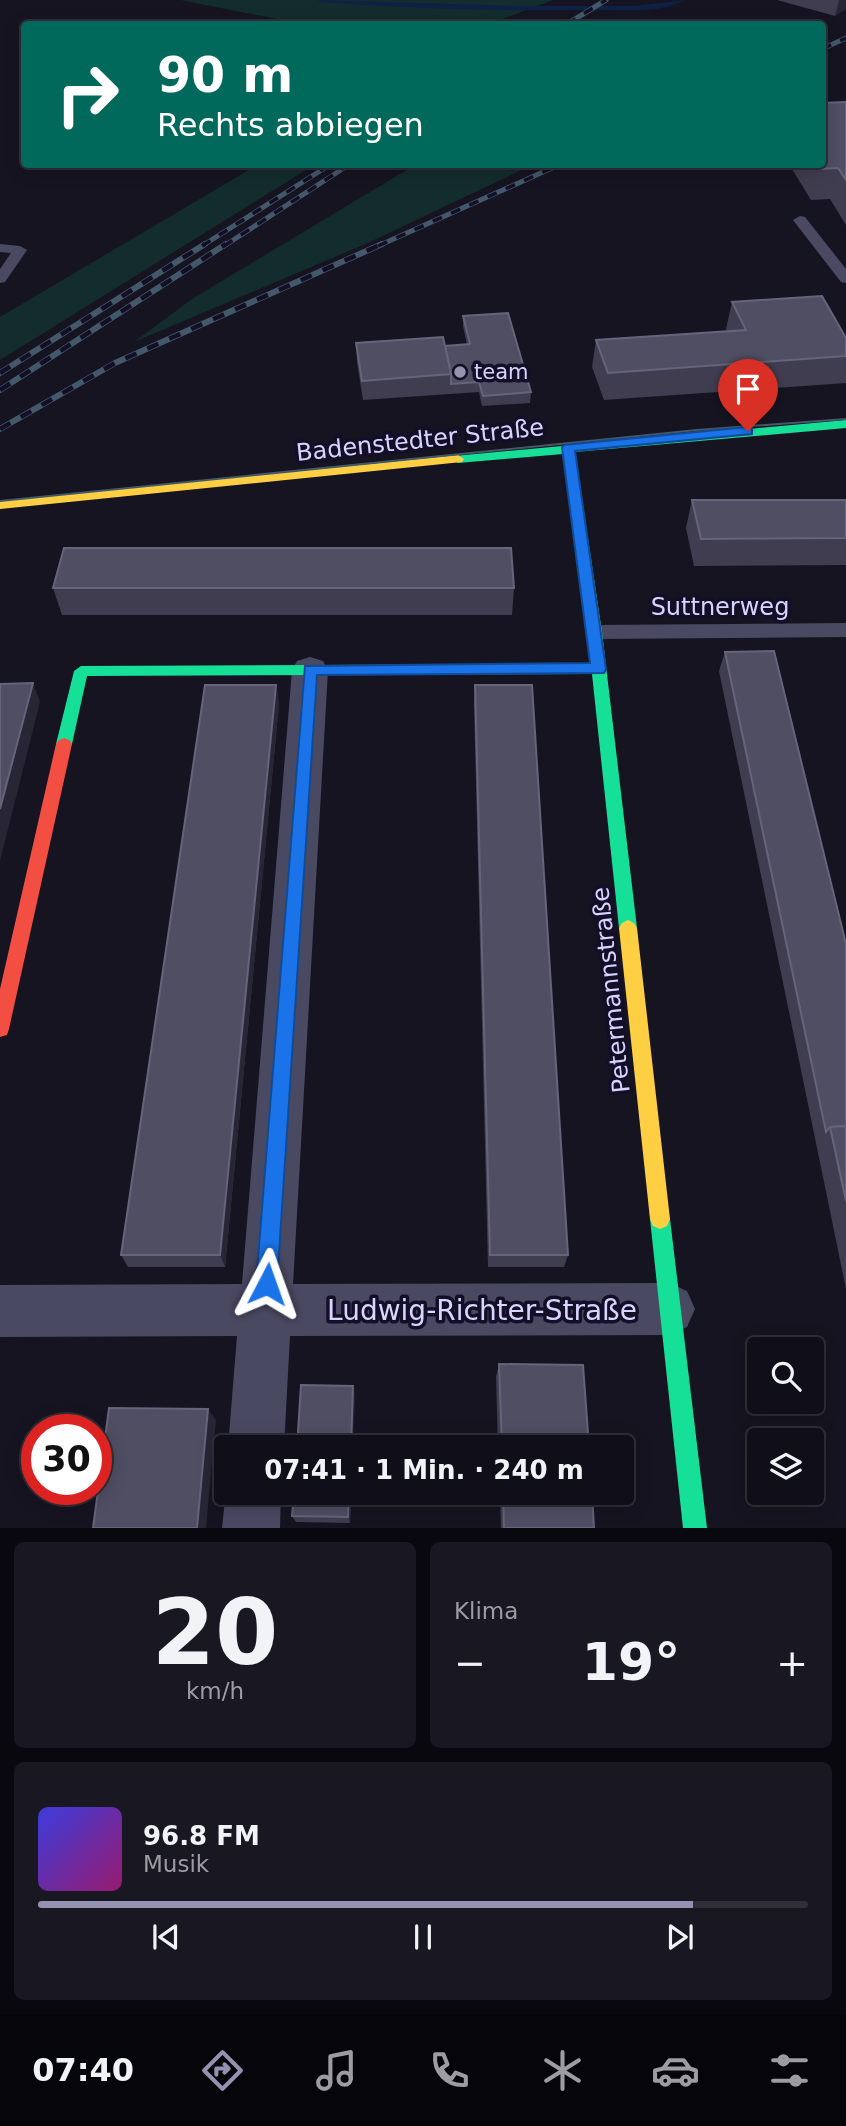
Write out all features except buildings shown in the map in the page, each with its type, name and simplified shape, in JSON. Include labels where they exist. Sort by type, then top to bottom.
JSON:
[{"type":"street","name":"Badenstedter Straße","points":[[0,505],[569,448],[846,424]]},
{"type":"street","name":"Petermannstraße","points":[[569,448],[595,632],[695,1528]]},
{"type":"street","points":[[0,1029],[80,671],[598,669]]},
{"type":"street","points":[[257,1435],[310,670]]},
{"type":"street","name":"Ludwig-Richter-Straße","points":[[0,1311],[669,1310]]},
{"type":"street","points":[[251,1528],[252,1505]]},
{"type":"lane","points":[[800,220],[846,279]]},
{"type":"lane","points":[[0,248],[20,250],[0,279]]},
{"type":"lane","name":"Suttnerweg","points":[[595,632],[846,630]]},
{"type":"green space","points":[[181,0],[553,0],[497,21],[286,21]]},
{"type":"green space","points":[[252,168],[309,168],[0,360],[0,317]]},
{"type":"green space","points":[[410,168],[526,168],[370,242],[134,342],[192,299]]},
{"type":"waterway","points":[[321,0],[519,8],[647,8],[682,0]]},
{"type":"tram line","points":[[0,501],[697,430],[846,419]]},
{"type":"railway","points":[[572,21],[606,0]]},
{"type":"railway","points":[[826,47],[846,38]]},
{"type":"railway","points":[[202,246],[325,168]]},
{"type":"railway","points":[[224,246],[344,168]]},
{"type":"railway","points":[[378,246],[552,168]]},
{"type":"railway","points":[[0,373],[205,244]]},
{"type":"railway","points":[[0,390],[226,244]]},
{"type":"railway","points":[[0,429],[115,363],[382,244]]},
{"type":"traffic: fast","points":[[458,459],[846,424]]},
{"type":"traffic: fast","points":[[568,448],[595,632],[628,928]]},
{"type":"traffic: fast","points":[[64,744],[81,671],[598,669]]},
{"type":"traffic: fast","points":[[660,1219],[695,1528]]},
{"type":"traffic: slow","points":[[0,505],[458,459]]},
{"type":"traffic: slow","points":[[628,928],[660,1219]]},
{"type":"traffic: jam","points":[[0,1029],[64,744]]},
{"type":"place","name":"team","points":[[460,372]]},
{"type":"route","points":[[267,1284],[310,670],[598,669],[569,448],[748,431]]}]
